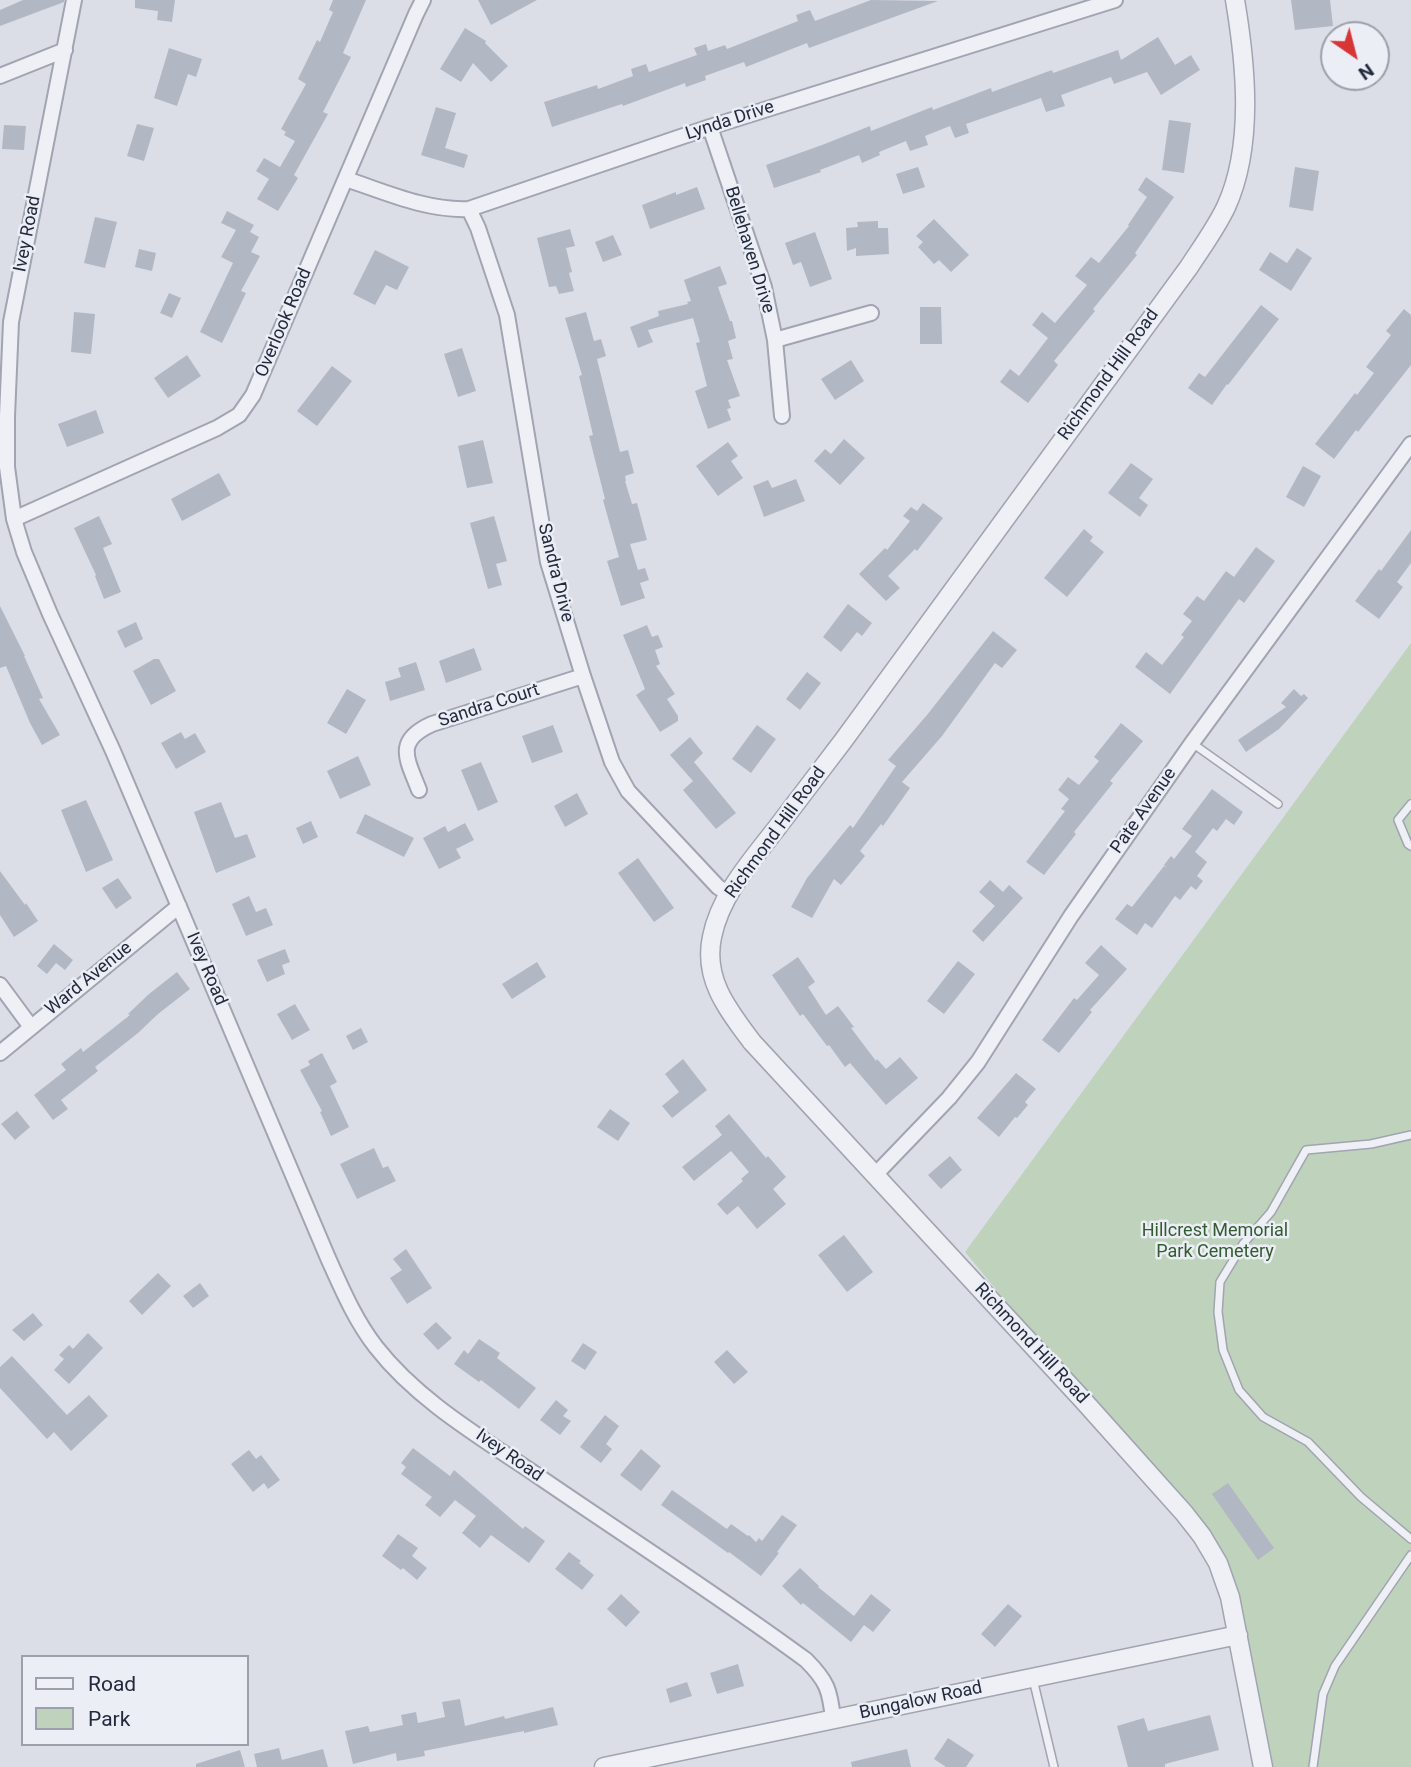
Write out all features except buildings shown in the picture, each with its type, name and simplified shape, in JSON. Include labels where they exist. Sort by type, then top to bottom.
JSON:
[{"type":"street","name":"Ivey Road","points":[[74,0],[5,324],[7,467],[14,519],[24,552],[50,614],[113,751],[328,1258],[355,1315],[377,1348],[418,1390],[447,1413],[806,1660],[824,1679],[834,1719]]},
{"type":"street","name":"Overlook Road","points":[[14,519],[217,429],[239,415],[253,395],[423,0]]},
{"type":"street","name":"Lynda Drive","points":[[346,179],[427,205],[446,209],[469,209],[710,127],[1115,0]]},
{"type":"street","name":"Richmond Hill Road","points":[[1236,0],[1244,82],[1244,120],[1241,151],[1231,193],[1214,228],[1189,267],[729,894],[715,926],[709,950],[715,987],[752,1042],[1091,1409],[1202,1536],[1225,1579],[1263,1767]]},
{"type":"street","points":[[0,76],[65,50]]},
{"type":"street","name":"Bellehaven Drive","points":[[710,127],[764,287],[775,340],[782,416]]},
{"type":"street","name":"Sandra Drive","points":[[469,209],[507,315],[548,562],[612,762],[620,779],[642,807],[718,887],[729,894]]},
{"type":"street","points":[[775,340],[871,313]]},
{"type":"street","name":"Pate Avenue","points":[[875,1175],[950,1098],[978,1062],[1071,916],[1192,743],[1411,444]]},
{"type":"street","name":"Sandra Court","points":[[419,790],[408,759],[407,747],[415,733],[432,724],[583,676]]},
{"type":"street","name":"Ward Avenue","points":[[0,1054],[179,905]]},
{"type":"street","points":[[0,985],[31,1027]]},
{"type":"street","name":"Bungalow Road","points":[[604,1767],[1238,1635]]},
{"type":"lane","points":[[1192,743],[1278,804]]},
{"type":"lane","points":[[1411,804],[1398,820],[1411,846]]},
{"type":"lane","points":[[1411,1135],[1371,1144],[1306,1150],[1271,1212],[1243,1244],[1220,1282],[1218,1312],[1223,1350],[1239,1390],[1263,1417],[1308,1442],[1361,1497],[1411,1539]]},
{"type":"lane","points":[[1313,1767],[1323,1694],[1335,1666],[1411,1555]]},
{"type":"lane","points":[[1033,1678],[1054,1767]]},
{"type":"green space","name":"Hillcrest Memorial Park Cemetery","points":[[1411,643],[1411,1767],[1264,1767],[1225,1579],[1156,1482],[965,1252]]}]
